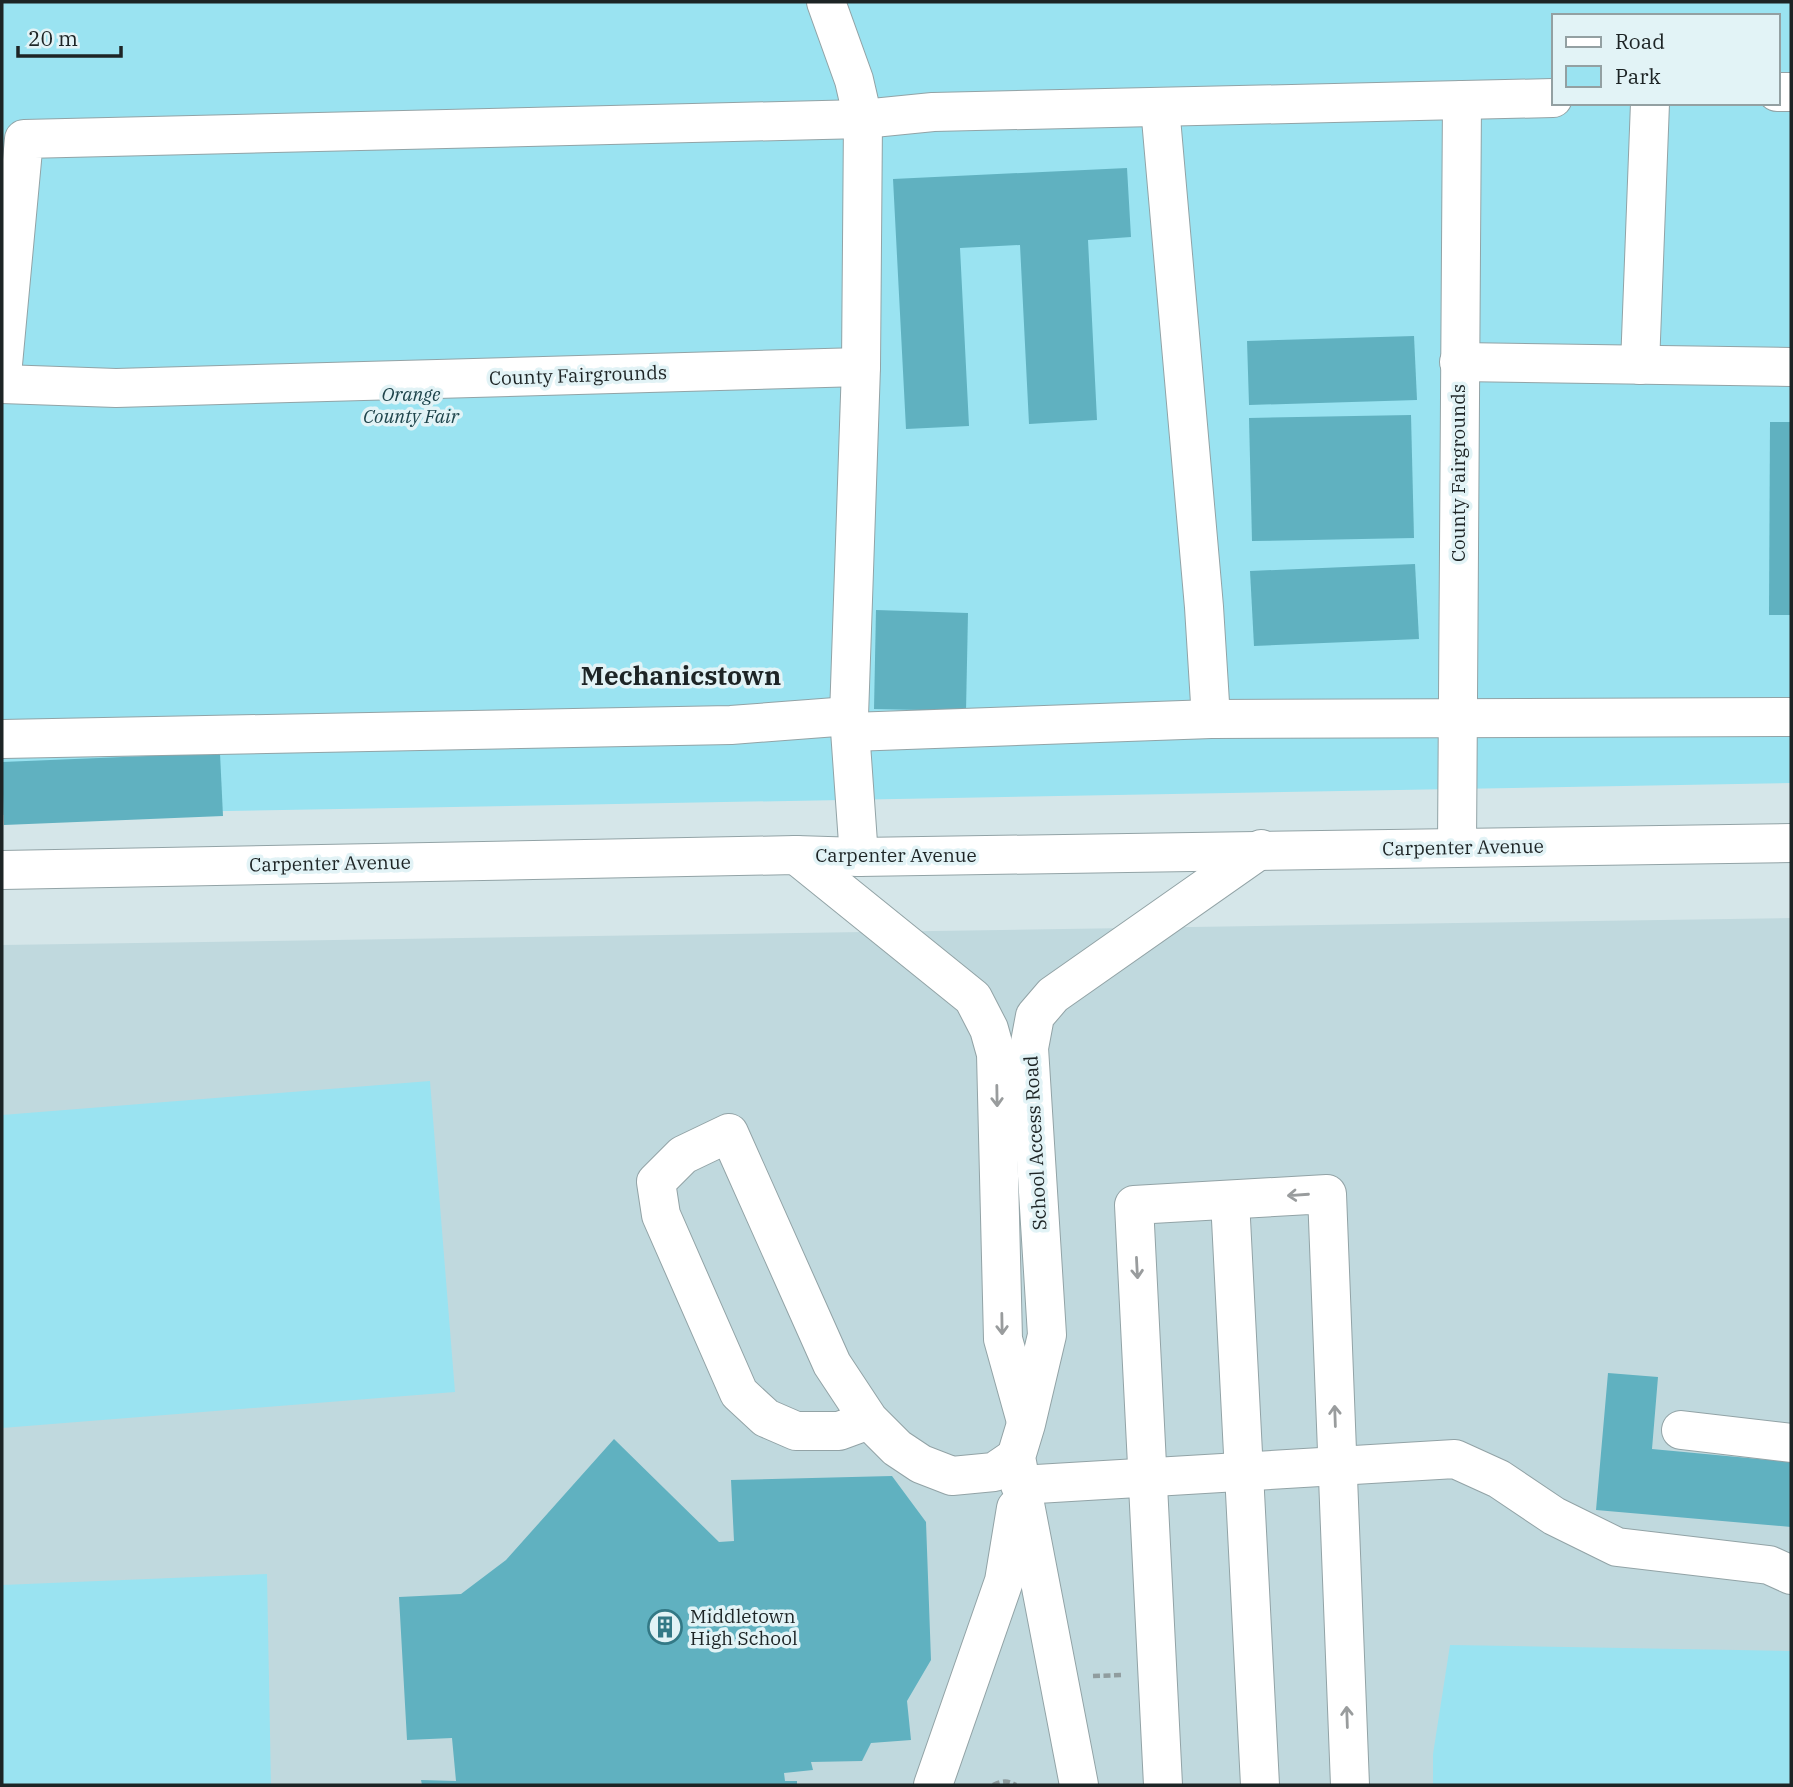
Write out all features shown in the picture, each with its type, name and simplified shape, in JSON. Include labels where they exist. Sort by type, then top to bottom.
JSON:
[{"type":"street","points":[[826,2],[854,80],[863,119],[861,367],[850,724],[859,857]]},
{"type":"street","points":[[2,376],[24,139],[863,119],[933,112],[1552,98]]},
{"type":"street","name":"County Fairgrounds","points":[[1457,846],[1462,100]]},
{"type":"street","points":[[1640,365],[1650,105]]},
{"type":"street","points":[[1160,107],[1205,607],[1211,719]]},
{"type":"street","points":[[1459,362],[1791,367]]},
{"type":"street","name":"County Fairgrounds","points":[[2,384],[116,388],[861,367]]},
{"type":"street","points":[[2,739],[1211,719],[1791,717]]},
{"type":"street","name":"Carpenter Avenue","points":[[2,870],[796,855],[859,857],[1791,843]]},
{"type":"street","name":"School Access Road","points":[[1005,1044],[1053,995],[1261,849]]},
{"type":"street","name":"School Access Road","points":[[796,855],[973,998],[1005,1044],[1047,1335],[1021,1456],[1003,1581],[933,1785]]},
{"type":"street","points":[[869,1420],[839,1431],[796,1431],[766,1418],[739,1393],[661,1215],[656,1182],[683,1155],[729,1133],[832,1364],[869,1420],[897,1448],[921,1465],[952,1476],[994,1472],[1021,1456],[1147,1479],[1455,1459],[1499,1479],[1554,1516],[1617,1547],[1769,1564],[1791,1575]]},
{"type":"street","points":[[1163,1785],[1134,1205],[1327,1194],[1350,1785]]},
{"type":"street","points":[[1230,1200],[1260,1785]]},
{"type":"street","points":[[1681,1430],[1791,1443]]},
{"type":"street","name":"School Access Road","points":[[1021,1456],[1079,1785]]},
{"type":"path","points":[[1088,1676],[1130,1675]]},
{"type":"path","points":[[993,1785],[1001,1781],[1016,1785]]},
{"type":"shaded area","points":[[1791,918],[1791,1785],[2,1785],[2,945]]},
{"type":"green space","name":"Orange County Fair","points":[[2,2],[1791,2],[1791,783],[2,815]]},
{"type":"green space","points":[[430,1081],[455,1392],[2,1428],[2,1115]]},
{"type":"green space","points":[[267,1574],[271,1785],[2,1785],[2,1585]]},
{"type":"green space","points":[[1450,1645],[1791,1651],[1791,1785],[1433,1785],[1433,1754]]},
{"type":"building","points":[[1127,168],[1131,237],[1088,240],[1097,420],[1029,424],[1020,245],[960,248],[969,426],[906,429],[893,179]]},
{"type":"building","points":[[1414,336],[1417,400],[1249,405],[1247,341]]},
{"type":"building","points":[[1411,415],[1414,538],[1252,541],[1249,418]]},
{"type":"building","points":[[1770,422],[1791,422],[1791,615],[1769,615]]},
{"type":"building","points":[[1415,564],[1419,639],[1254,646],[1250,571]]},
{"type":"building","points":[[876,610],[968,613],[966,711],[874,709]]},
{"type":"building","points":[[220,753],[223,816],[4,825],[2,762]]},
{"type":"building","points":[[1608,1373],[1658,1377],[1652,1449],[1791,1462],[1791,1527],[1596,1510]]},
{"type":"building","name":"Middletown High School","points":[[614,1439],[719,1542],[734,1541],[731,1480],[892,1476],[926,1522],[931,1660],[907,1701],[911,1740],[871,1743],[862,1761],[811,1762],[813,1770],[784,1773],[785,1781],[797,1781],[797,1785],[422,1785],[421,1780],[456,1781],[452,1738],[407,1740],[399,1597],[461,1594],[506,1560]]},
{"type":"place","name":"Middletown High School","points":[[665,1627]]},
{"type":"district","name":"Mechanicstown","points":[[681,675]]}]
